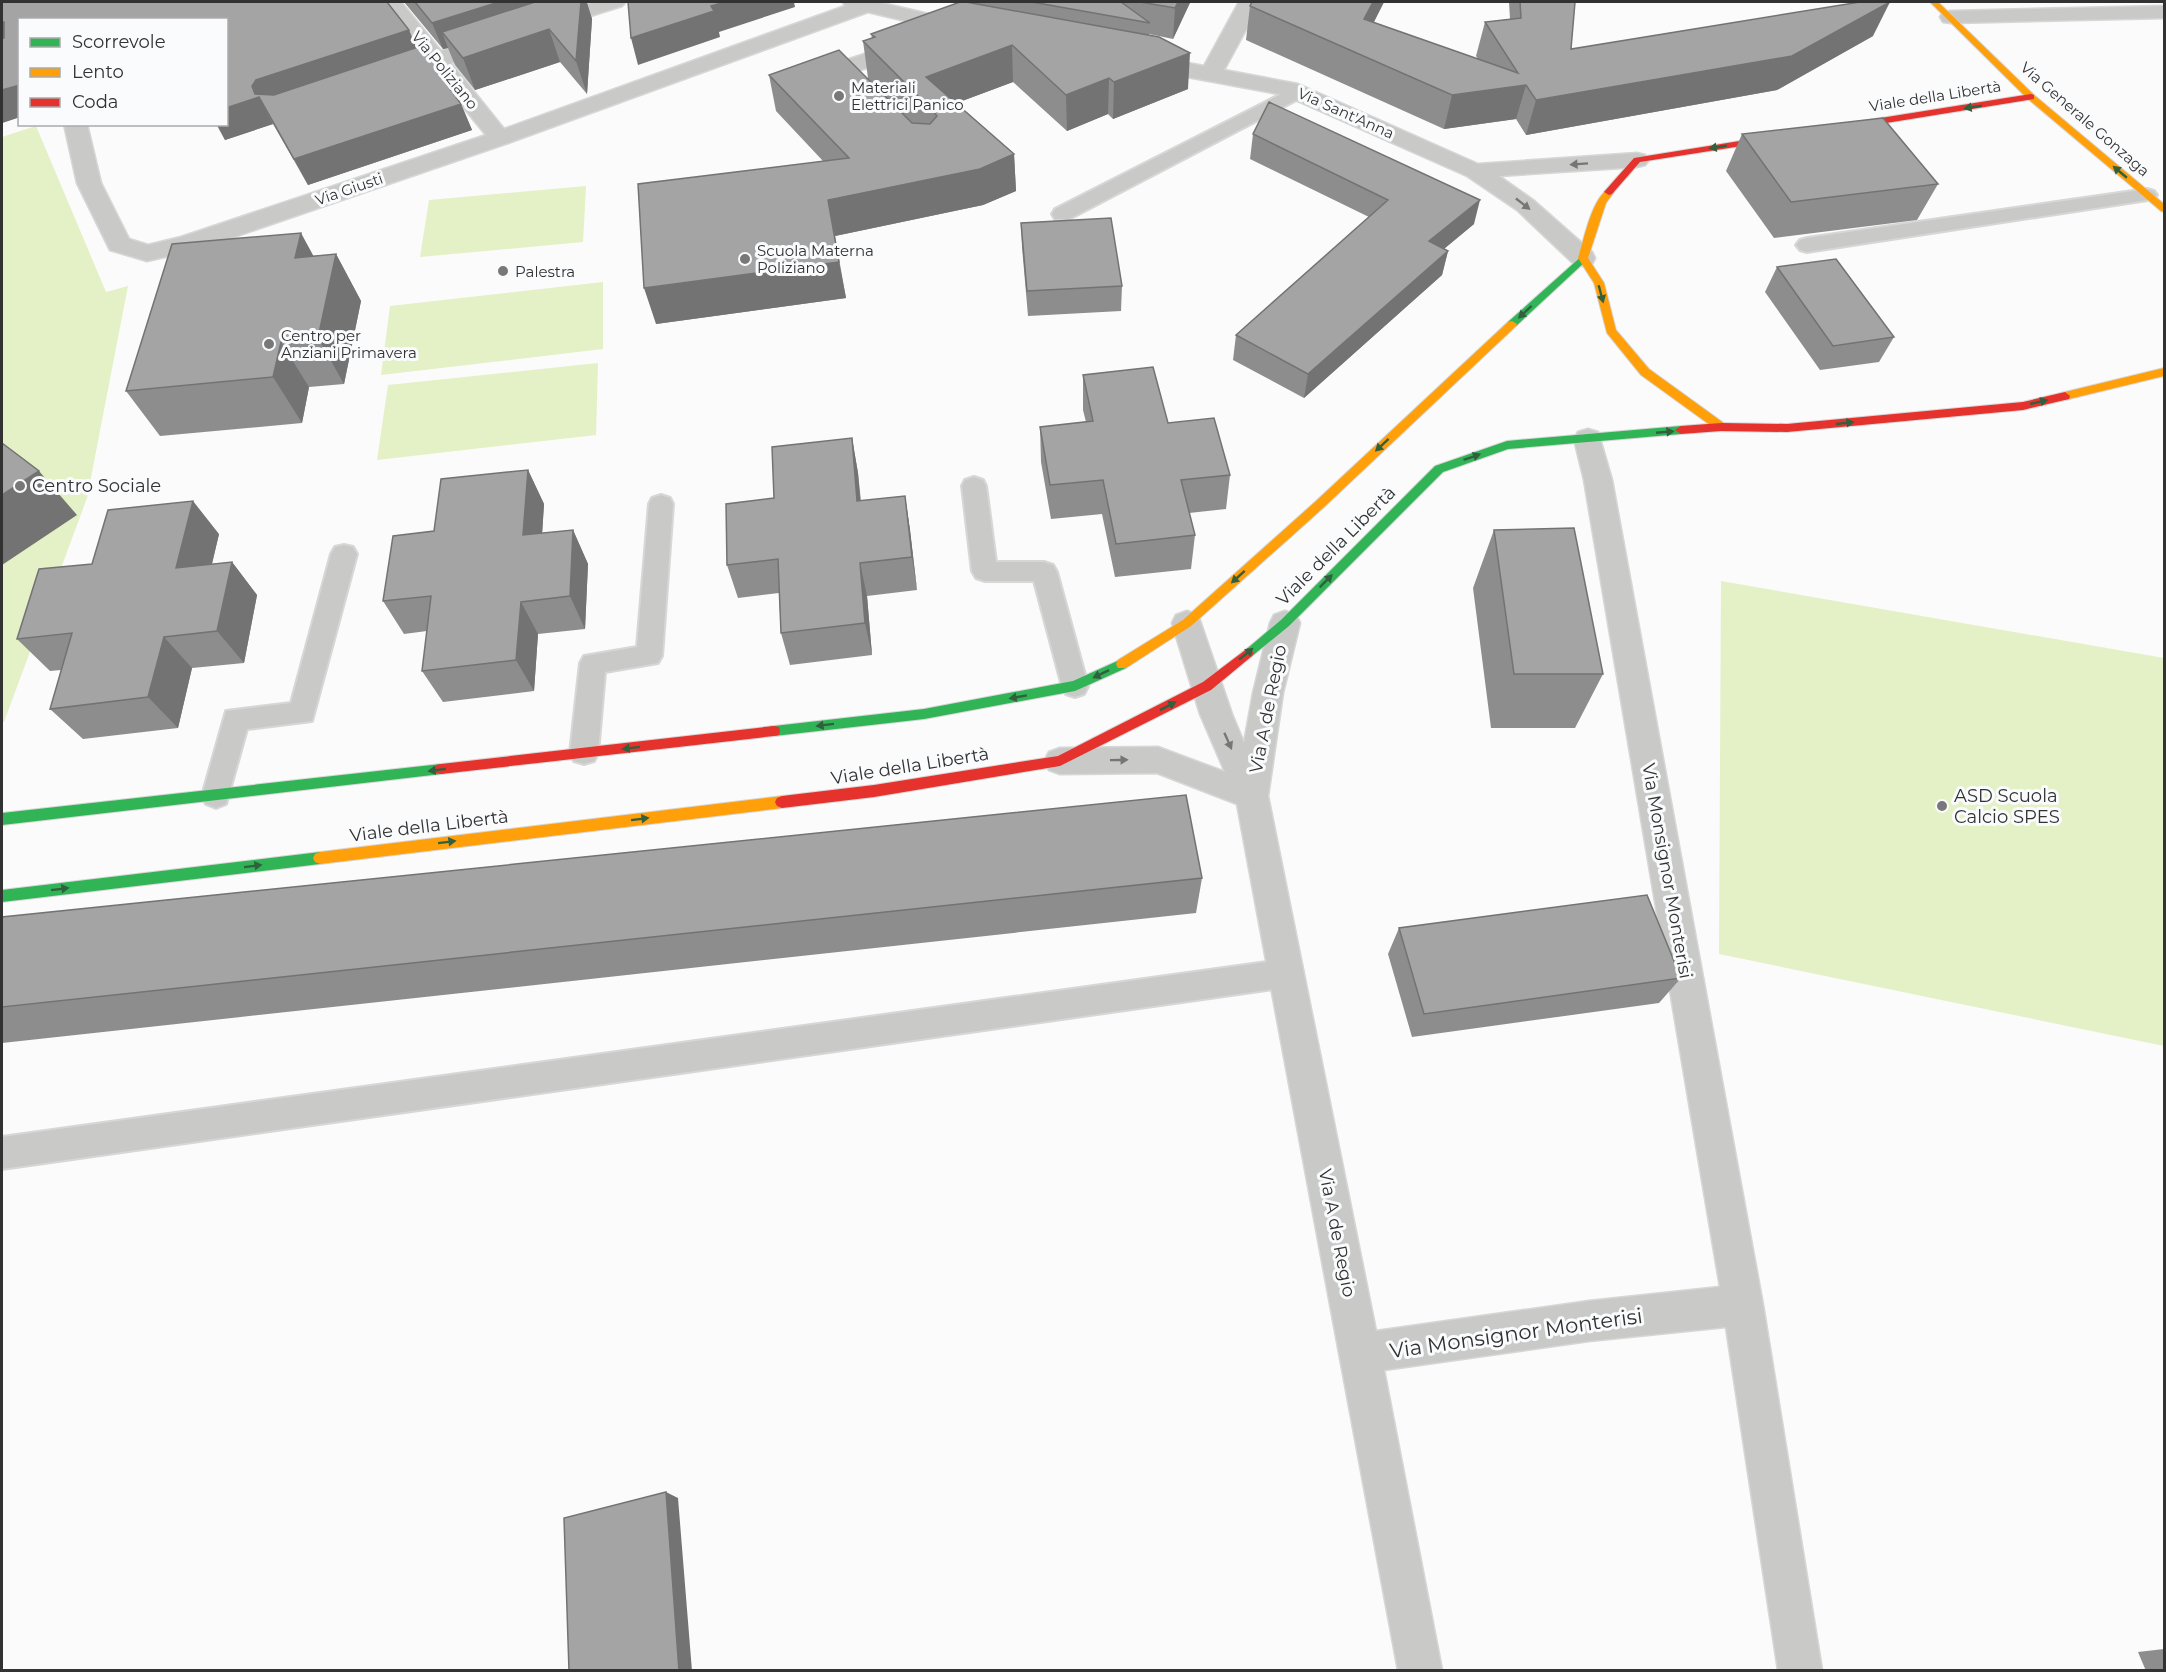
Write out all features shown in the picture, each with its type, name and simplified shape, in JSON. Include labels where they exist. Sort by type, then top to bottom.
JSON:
[{"type":"street","name":"Via Poliziano","points":[[390,2],[500,138]]},
{"type":"street","points":[[369,83],[615,2]]},
{"type":"street","points":[[932,2],[958,27]]},
{"type":"street","points":[[1211,74],[1250,2]]},
{"type":"street","name":"Via Generale Gonzaga","points":[[1934,2],[2031,97],[2164,209]]},
{"type":"street","points":[[860,3],[981,32]]},
{"type":"street","name":"Via Giusti","points":[[75,126],[89,183],[119,244],[147,253],[187,244],[500,138],[699,66],[860,3]]},
{"type":"street","points":[[1951,17],[2164,12]]},
{"type":"street","points":[[789,87],[958,27]]},
{"type":"street","name":"Via Sant'Anna","points":[[1119,57],[1297,92],[1475,171],[1525,205],[1583,258]]},
{"type":"street","points":[[843,68],[860,85]]},
{"type":"street","name":"Viale della Libertà","points":[[1834,129],[2031,97]]},
{"type":"street","points":[[2,819],[924,714],[1075,686],[1137,657],[1187,623],[1319,505],[1583,258],[1601,202],[1637,160],[1799,134]]},
{"type":"street","name":"Via Sant'Anna","points":[[1475,171],[1637,160]]},
{"type":"street","points":[[1583,258],[1599,283],[1611,331],[1645,372],[1721,427]]},
{"type":"street","name":"Viale della Libertà","points":[[2,896],[874,791],[1060,761],[1207,686],[1285,623],[1439,469],[1507,445],[1721,427],[1787,428],[2023,406],[2164,372]]},
{"type":"street","name":"Via Monsignor Monterisi","points":[[1588,439],[1598,480],[1743,1305],[1800,1671]]},
{"type":"street","name":"Via A de Regio","points":[[1187,623],[1216,714],[1252,796],[1288,973],[1420,1671]]},
{"type":"street","name":"Via A de Regio","points":[[1252,796],[1268,693],[1285,623]]},
{"type":"street","name":"Via A de Regio","points":[[1060,761],[1158,760],[1252,796]]},
{"type":"street","name":"Via Monsignor Monterisi","points":[[1360,1353],[1588,1321],[1743,1305]]},
{"type":"lane","points":[[1062,214],[1297,92]]},
{"type":"lane","points":[[1807,245],[2147,195]]},
{"type":"lane","points":[[974,486],[985,571],[1044,572],[1075,686]]},
{"type":"lane","points":[[584,753],[593,663],[649,656],[661,504]]},
{"type":"lane","points":[[216,796],[236,719],[302,713],[344,554]]},
{"type":"lane","points":[[2,1154],[1288,973]]},
{"type":"green space","points":[[36,126],[106,292],[128,286],[87,498],[4,722],[2,722],[2,137]]},
{"type":"green space","points":[[586,186],[583,242],[420,257],[429,200]]},
{"type":"green space","points":[[603,282],[603,349],[381,375],[390,306]]},
{"type":"green space","points":[[598,363],[596,435],[377,460],[388,385]]},
{"type":"green space","name":"ASD Scuola Calcio SPES","points":[[1721,581],[2164,658],[2164,1046],[1719,954]]},
{"type":"building","points":[[2,2],[387,2],[409,30],[256,80],[252,86],[255,94],[274,95],[421,46],[442,71],[443,74],[440,75],[461,104],[294,159],[259,97],[228,107],[228,18],[18,18],[18,86],[2,90],[4,22],[2,22]]},
{"type":"building","points":[[415,2],[499,2],[432,23]]},
{"type":"building","points":[[535,2],[581,2],[576,61],[549,29],[463,58],[442,32]]},
{"type":"building","points":[[628,2],[725,2],[711,6],[714,11],[631,38]]},
{"type":"building","points":[[960,2],[1159,37],[1190,53],[1114,82],[1109,78],[1066,95],[1012,45],[926,77],[1014,154],[980,169],[828,200],[839,262],[644,288],[638,184],[849,158],[769,75],[839,50],[912,123],[930,124],[937,116],[863,41],[875,37],[871,34]]},
{"type":"building","points":[[1032,2],[1121,2],[1150,23]]},
{"type":"building","points":[[1140,2],[1178,2],[1175,8]]},
{"type":"building","points":[[1252,2],[1373,2],[1364,19],[1518,73],[1485,22],[1521,18],[1520,2],[1575,2],[1571,49],[1860,2],[1890,2],[1792,56],[1536,100],[1526,85],[1452,95],[1250,6]]},
{"type":"building","points":[[1269,102],[1480,200],[1429,241],[1448,251],[1308,374],[1236,335],[1388,200],[1253,134]]},
{"type":"building","points":[[1883,118],[1938,184],[1791,202],[1742,134]]},
{"type":"building","points":[[1111,218],[1122,286],[1027,291],[1021,223]]},
{"type":"building","points":[[301,233],[295,258],[336,254],[318,338],[281,342],[273,377],[126,391],[172,244]]},
{"type":"building","points":[[1836,259],[1894,337],[1833,346],[1777,267]]},
{"type":"building","points":[[1153,367],[1168,423],[1214,418],[1230,475],[1181,480],[1195,535],[1116,544],[1103,480],[1050,485],[1040,427],[1093,421],[1083,375]]},
{"type":"building","points":[[852,438],[857,501],[905,496],[912,557],[860,563],[865,623],[781,633],[778,559],[727,565],[726,504],[774,498],[772,447]]},
{"type":"building","points":[[2,443],[39,471],[2,495]]},
{"type":"building","points":[[528,470],[523,535],[573,530],[570,596],[521,602],[516,660],[422,671],[431,596],[383,601],[393,536],[434,531],[441,479]]},
{"type":"building","points":[[193,501],[176,568],[232,562],[217,631],[164,637],[148,697],[50,709],[72,633],[17,639],[39,569],[92,564],[108,510]]},
{"type":"building","points":[[1574,528],[1603,674],[1514,674],[1494,530]]},
{"type":"building","points":[[1186,795],[1202,878],[2,1007],[2,917]]},
{"type":"building","points":[[1647,895],[1681,978],[1424,1014],[1399,928]]},
{"type":"building","points":[[666,1492],[679,1671],[569,1671],[564,1518]]},
{"type":"traffic: fast","points":[[1512,324],[1583,258]]},
{"type":"traffic: fast","points":[[1248,653],[1285,623],[1439,469],[1507,445],[1681,430]]},
{"type":"traffic: fast","points":[[774,731],[924,714],[1075,686],[1122,664]]},
{"type":"traffic: fast","points":[[2,819],[441,769]]},
{"type":"traffic: fast","points":[[2,896],[320,858]]},
{"type":"traffic: slow","points":[[1934,2],[2031,97],[2164,209]]},
{"type":"traffic: slow","points":[[1609,192],[1601,202],[1583,258],[1599,283],[1611,331],[1645,372],[1721,427]]},
{"type":"traffic: slow","points":[[1122,664],[1187,623],[1319,505],[1512,324]]},
{"type":"traffic: slow","points":[[2065,396],[2164,372]]},
{"type":"traffic: slow","points":[[320,858],[782,802]]},
{"type":"traffic: jam","points":[[1843,127],[2031,97]]},
{"type":"traffic: jam","points":[[1609,192],[1637,160],[1783,137]]},
{"type":"traffic: jam","points":[[1681,430],[1721,427],[1787,428],[2023,406],[2065,396]]},
{"type":"traffic: jam","points":[[782,802],[874,791],[1060,761],[1207,686],[1248,653]]},
{"type":"traffic: jam","points":[[441,769],[774,731]]},
{"type":"place","name":"Materiali Elettrici Panico","points":[[839,96]]},
{"type":"place","name":"Scuola Materna Poliziano","points":[[745,259]]},
{"type":"place","name":"Palestra","points":[[503,271]]},
{"type":"place","name":"Centro per Anziani Primavera","points":[[269,344]]},
{"type":"place","name":"Centro Sociale","points":[[20,486]]},
{"type":"place","name":"ASD Scuola Calcio SPES","points":[[1942,806]]}]
